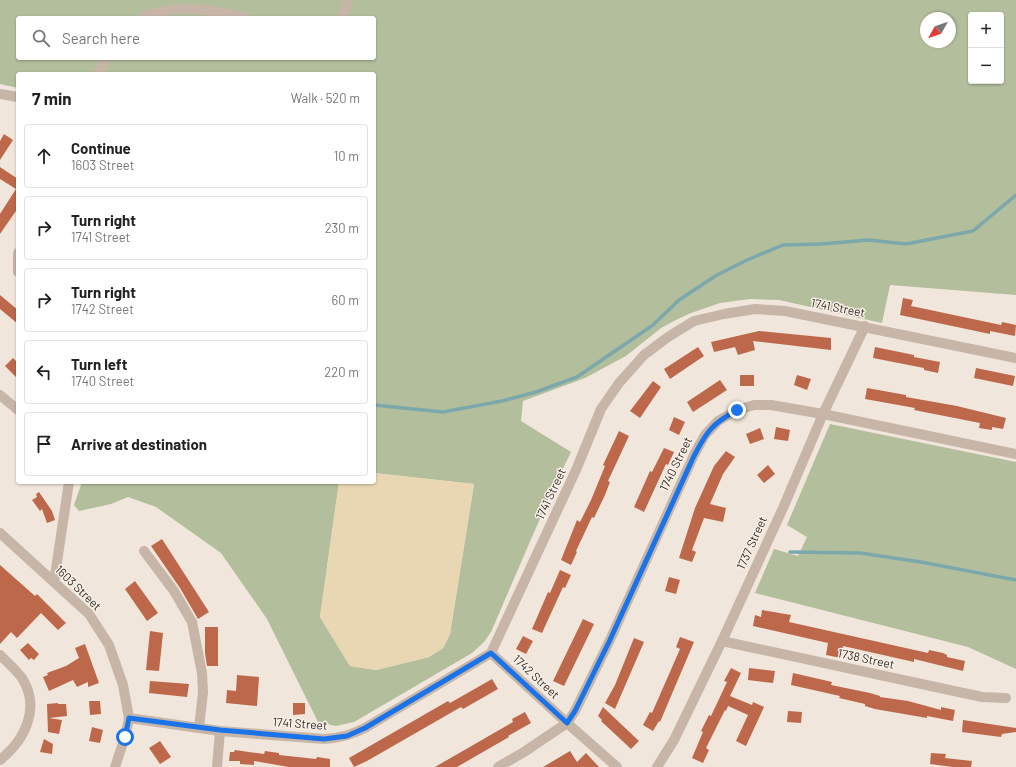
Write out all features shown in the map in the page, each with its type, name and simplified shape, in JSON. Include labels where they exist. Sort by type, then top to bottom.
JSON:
[{"type":"street","points":[[343,16],[349,0]]},
{"type":"street","points":[[146,16],[151,13],[179,9],[207,10],[236,16]]},
{"type":"street","points":[[99,72],[105,60]]},
{"type":"street","points":[[1,98],[16,97]]},
{"type":"street","name":"1741 Street","points":[[129,718],[199,728],[324,739],[347,736],[365,728],[491,653],[576,470],[601,409],[619,383],[644,355],[668,336],[694,321],[756,309],[785,311],[865,326],[1016,358]]},
{"type":"street","name":"1737 Street","points":[[657,767],[665,757],[674,740],[722,641],[783,508],[823,414],[865,326]]},
{"type":"street","points":[[0,395],[16,408]]},
{"type":"street","name":"1740 Street","points":[[498,767],[524,752],[567,723],[575,711],[609,642],[694,456],[705,435],[718,421],[737,410],[754,405],[771,405],[823,414],[1016,454]]},
{"type":"street","points":[[54,582],[69,484]]},
{"type":"street","name":"1603 Street","points":[[0,533],[89,614],[109,645],[123,685],[129,718],[125,737],[115,767]]},
{"type":"street","points":[[144,551],[174,591],[192,622],[202,673],[203,692],[199,728]]},
{"type":"street","name":"1738 Street","points":[[722,641],[982,697],[1006,698]]},
{"type":"street","name":"1742 Street","points":[[491,653],[617,767]]},
{"type":"street","points":[[0,655],[22,678],[30,696],[30,718],[23,736],[9,753],[0,760]]},
{"type":"street","points":[[217,767],[220,730]]},
{"type":"green space","points":[[0,0],[1016,0],[1016,295],[890,285],[882,323],[779,300],[750,299],[720,303],[691,313],[661,328],[626,356],[585,378],[523,401],[521,421],[571,452],[551,493],[491,632],[484,642],[472,653],[354,722],[336,726],[318,722],[267,619],[221,553],[156,507],[128,497],[111,504],[79,511],[74,505],[81,484],[339,484],[320,617],[350,666],[376,670],[429,657],[443,648],[450,634],[474,484],[376,473],[376,72],[16,72],[16,88],[0,84]]},
{"type":"green space","points":[[830,424],[1016,462],[1016,669],[968,647],[755,593],[774,549],[798,556],[807,537],[787,525]]},
{"type":"sand","points":[[376,473],[474,484],[450,634],[443,648],[429,657],[376,670],[350,666],[320,617],[339,484],[376,484]]},
{"type":"building","points":[[4,134],[13,140],[0,160],[0,141]]},
{"type":"building","points":[[0,167],[16,178],[16,189],[0,179]]},
{"type":"building","points":[[16,189],[16,211],[0,234],[0,214]]},
{"type":"building","points":[[0,295],[16,308],[16,322],[0,309]]},
{"type":"building","points":[[903,298],[913,300],[911,306],[1001,325],[1002,322],[1016,325],[1015,336],[990,331],[990,334],[900,315]]},
{"type":"building","points":[[759,331],[831,338],[831,350],[753,341],[755,350],[738,355],[735,347],[714,352],[711,342]]},
{"type":"building","points":[[698,347],[704,356],[670,379],[664,369]]},
{"type":"building","points":[[875,347],[940,362],[938,373],[924,370],[924,368],[873,358]]},
{"type":"building","points":[[13,358],[16,361],[16,377],[5,366]]},
{"type":"building","points":[[976,368],[1015,376],[1013,386],[974,378]]},
{"type":"building","points":[[740,375],[754,375],[754,386],[740,386]]},
{"type":"building","points":[[797,375],[811,379],[807,390],[794,385]]},
{"type":"building","points":[[720,380],[727,390],[693,412],[687,402]]},
{"type":"building","points":[[653,381],[661,387],[640,418],[630,411]]},
{"type":"building","points":[[867,388],[957,406],[1006,418],[1003,429],[992,427],[992,430],[979,428],[980,423],[914,410],[915,408],[865,399]]},
{"type":"building","points":[[674,417],[685,422],[679,435],[669,430]]},
{"type":"building","points":[[776,427],[790,430],[788,441],[774,439]]},
{"type":"building","points":[[760,428],[764,439],[750,444],[746,434]]},
{"type":"building","points":[[619,431],[629,436],[608,481],[610,482],[605,495],[594,518],[592,517],[571,565],[561,560],[577,520],[580,522],[591,500],[605,466],[603,465]]},
{"type":"building","points":[[664,448],[674,452],[668,465],[666,464],[644,512],[634,507],[650,471],[652,472]]},
{"type":"building","points":[[726,451],[735,457],[723,474],[710,504],[726,508],[723,522],[704,518],[692,550],[696,552],[692,562],[679,558],[695,508],[714,466]]},
{"type":"building","points":[[768,465],[775,474],[764,483],[757,475]]},
{"type":"building","points":[[39,492],[52,511],[55,520],[47,523],[42,509],[40,511],[32,500],[37,497],[36,494]]},
{"type":"building","points":[[162,539],[209,612],[198,619],[180,588],[151,546]]},
{"type":"building","points":[[0,565],[35,596],[37,594],[66,623],[58,630],[41,613],[17,638],[11,632],[0,644]]},
{"type":"building","points":[[560,570],[571,575],[565,588],[563,587],[542,633],[532,629],[548,592],[550,593]]},
{"type":"building","points":[[669,577],[680,580],[676,594],[665,591]]},
{"type":"building","points":[[135,581],[158,613],[147,621],[125,589]]},
{"type":"building","points":[[762,610],[791,615],[789,622],[928,653],[929,650],[943,653],[947,655],[947,657],[965,661],[963,671],[914,659],[914,662],[843,646],[841,658],[826,655],[828,643],[753,626],[755,615],[761,617]]},
{"type":"building","points":[[583,619],[594,624],[564,686],[553,681]]},
{"type":"building","points":[[205,627],[218,627],[218,666],[207,666],[205,653]]},
{"type":"building","points":[[150,631],[163,633],[159,671],[146,670]]},
{"type":"building","points":[[523,636],[533,641],[526,654],[516,649]]},
{"type":"building","points":[[680,637],[694,642],[660,722],[659,721],[653,731],[643,725],[650,712],[652,713],[680,649],[676,647]]},
{"type":"building","points":[[634,638],[644,642],[615,709],[605,703],[615,685]]},
{"type":"building","points":[[28,643],[39,654],[34,660],[31,658],[29,660],[20,650]]},
{"type":"building","points":[[85,644],[99,683],[88,687],[88,682],[77,687],[73,680],[49,691],[43,677],[48,675],[47,673],[66,666],[79,658],[75,648]]},
{"type":"building","points":[[731,668],[741,673],[730,696],[752,705],[753,702],[764,707],[746,746],[736,741],[748,715],[728,706],[706,748],[709,750],[703,763],[692,758],[703,732],[701,731],[709,715],[711,716],[727,682],[724,681]]},
{"type":"building","points":[[749,668],[775,671],[773,683],[748,680]]},
{"type":"building","points":[[793,673],[832,682],[831,685],[870,693],[880,697],[908,701],[941,710],[941,707],[955,710],[953,721],[875,709],[865,706],[865,704],[839,698],[840,696],[791,685]]},
{"type":"building","points":[[237,675],[259,677],[257,706],[226,703],[227,690],[236,691]]},
{"type":"building","points":[[492,679],[498,689],[463,709],[461,707],[354,767],[349,758],[448,701],[450,703]]},
{"type":"building","points":[[150,681],[189,684],[187,697],[149,693]]},
{"type":"building","points":[[89,701],[100,701],[101,714],[90,715]]},
{"type":"building","points":[[293,703],[305,703],[305,714],[293,715]]},
{"type":"building","points":[[47,704],[66,704],[67,716],[49,718],[62,720],[59,734],[48,732]]},
{"type":"building","points":[[603,707],[639,741],[631,749],[601,721],[602,720],[598,716]]},
{"type":"building","points":[[788,711],[802,712],[801,723],[787,722]]},
{"type":"building","points":[[525,712],[531,723],[508,736],[509,737],[457,767],[435,767],[513,722],[512,719]]},
{"type":"building","points":[[963,720],[1016,728],[1016,732],[1002,734],[1001,737],[962,732]]},
{"type":"building","points":[[92,727],[103,730],[100,743],[89,741]]},
{"type":"building","points":[[44,739],[53,744],[52,754],[40,752]]},
{"type":"building","points":[[160,741],[171,757],[160,764],[149,748]]},
{"type":"building","points":[[235,750],[264,754],[265,751],[279,753],[279,755],[330,759],[330,767],[289,767],[254,761],[254,765],[240,764],[240,761],[229,761],[230,752],[234,752]]},
{"type":"building","points":[[570,751],[577,762],[586,753],[599,767],[543,767]]},
{"type":"building","points":[[931,753],[946,754],[945,758],[972,761],[971,767],[953,767],[930,764]]},
{"type":"waterway","points":[[376,405],[443,412],[502,401],[536,392],[577,377],[653,325],[679,300],[717,275],[747,260],[783,245],[821,244],[869,240],[906,244],[973,231],[1016,195]]},
{"type":"waterway","points":[[790,552],[860,553],[921,562],[1016,580]]},
{"type":"route","points":[[125,737],[129,718],[220,730],[334,739],[347,736],[365,728],[491,653],[567,723],[575,711],[609,642],[705,435],[718,421],[737,410]]}]
